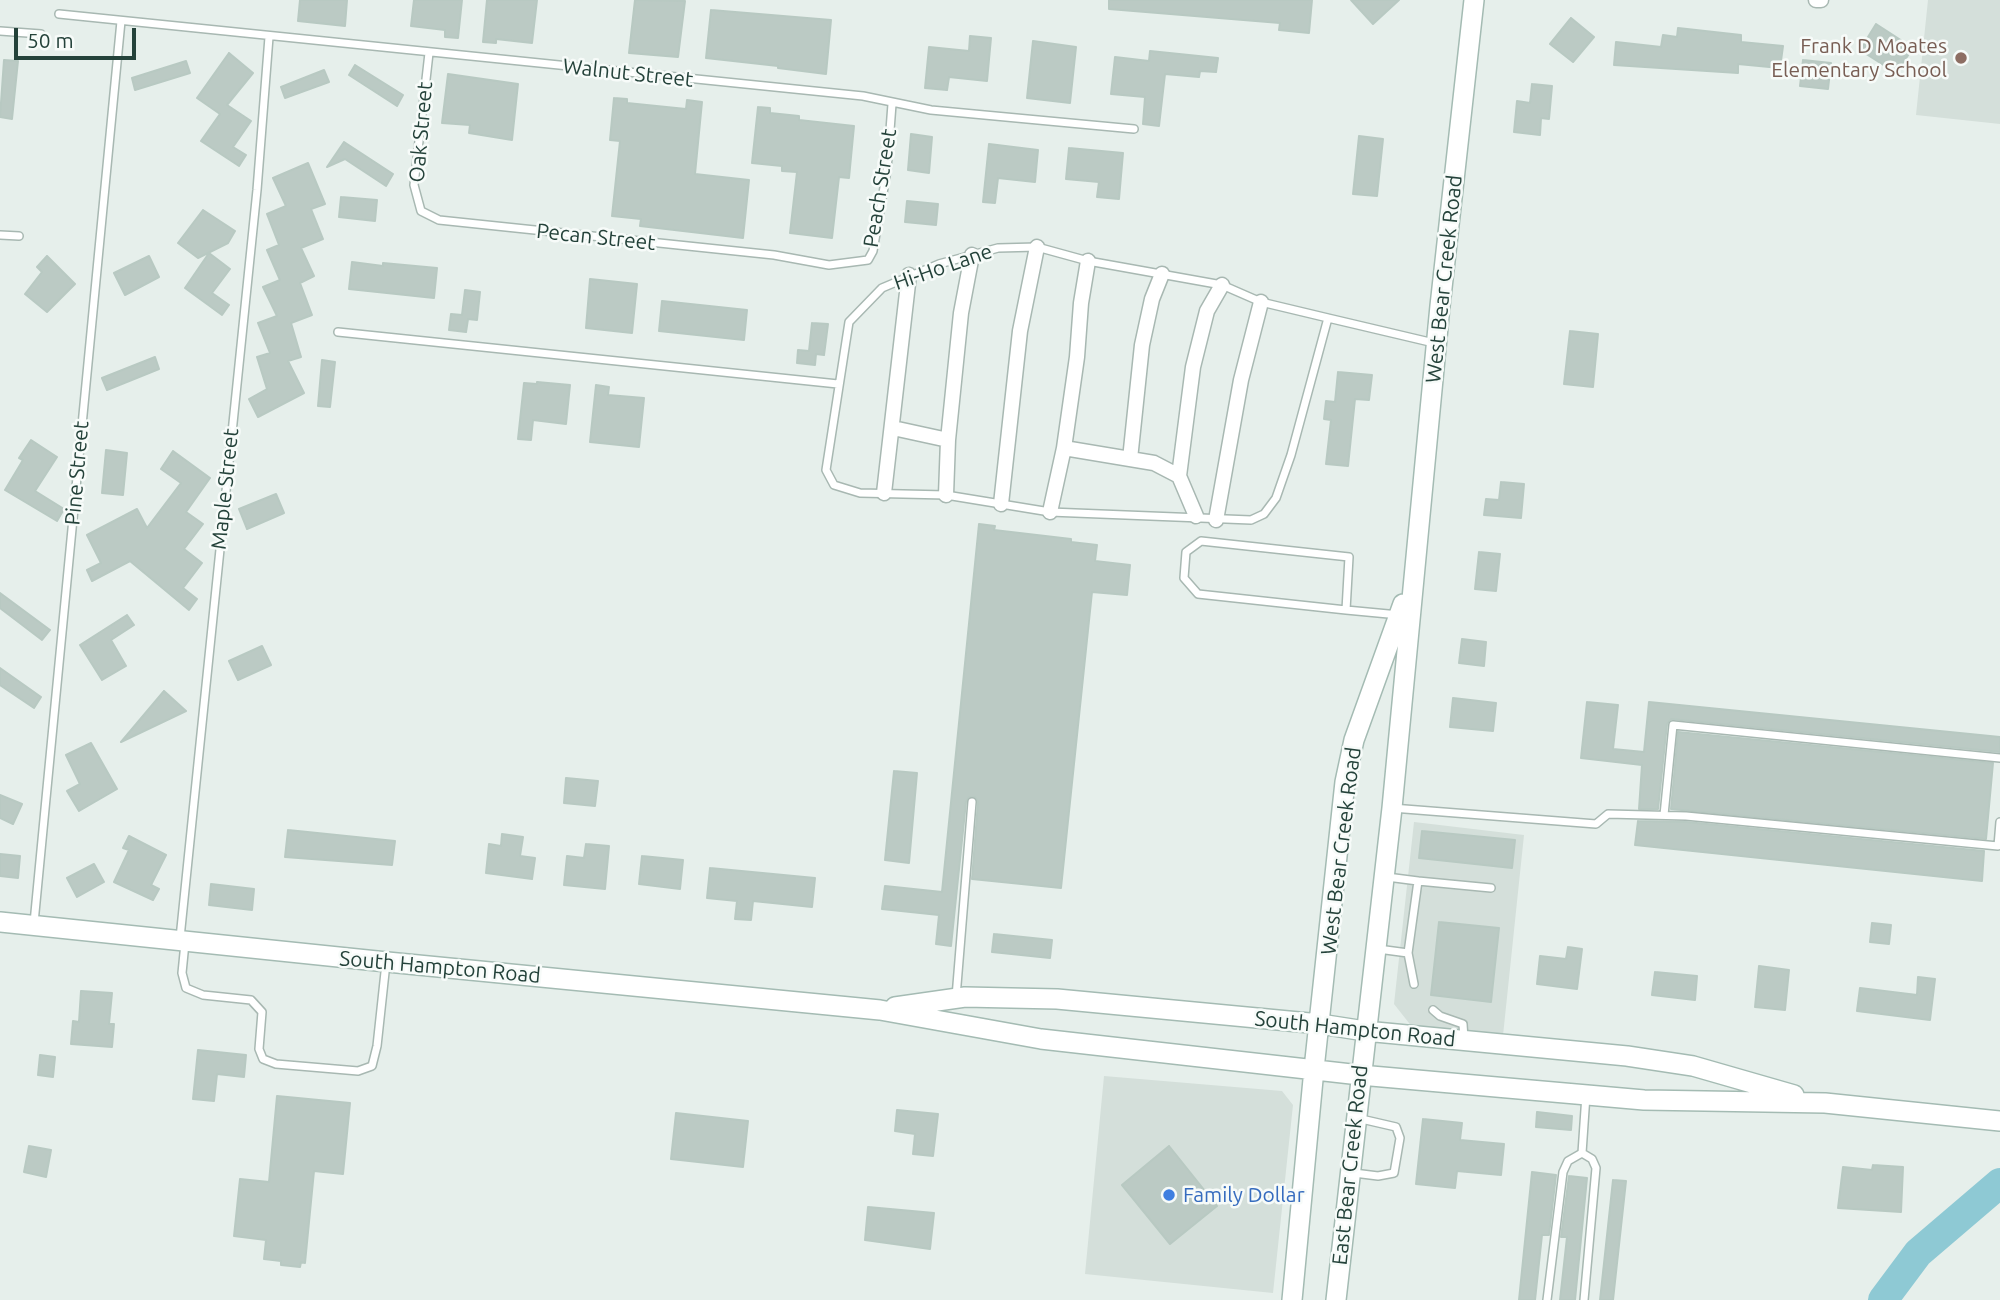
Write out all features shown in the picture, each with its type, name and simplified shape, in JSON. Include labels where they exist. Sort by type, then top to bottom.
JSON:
[{"type":"main road","name":"West Bear Creek Road","points":[[1365,1031],[1392,808],[1436,344],[1474,0]]},
{"type":"main road","name":"West Bear Creek Road","points":[[1314,1069],[1345,782],[1354,740],[1399,615],[1415,559]]},
{"type":"main road","name":"South Hampton Road","points":[[0,922],[880,1010],[1041,1039],[1360,1075],[1644,1100],[1825,1103],[2000,1121]]},
{"type":"main road","name":"South Hampton Road","points":[[880,1010],[956,998],[1064,1000],[1320,1024],[1365,1031],[1627,1056],[1693,1066],[1825,1103]]},
{"type":"main road","name":"East Bear Creek Road","points":[[1336,1300],[1365,1031]]},
{"type":"main road","name":"East Bear Creek Road","points":[[1292,1300],[1314,1069]]},
{"type":"street","points":[[1001,504],[1020,331],[1037,247]]},
{"type":"street","points":[[946,495],[948,440],[961,313],[972,256]]},
{"type":"street","points":[[1050,512],[1064,448],[1077,357],[1080,303],[1088,261]]},
{"type":"street","points":[[1130,459],[1142,345],[1152,299],[1162,274]]},
{"type":"street","points":[[884,493],[909,275]]},
{"type":"street","points":[[1196,516],[1179,476],[1193,367],[1207,311],[1222,285]]},
{"type":"street","points":[[1216,520],[1241,380],[1261,302]]},
{"type":"street","points":[[893,428],[948,440]]},
{"type":"street","points":[[1064,448],[1154,463],[1179,476]]},
{"type":"lane","name":"Walnut Street","points":[[60,14],[863,96],[932,110],[1134,129]]},
{"type":"lane","name":"Pine Street","points":[[34,925],[121,22]]},
{"type":"lane","points":[[0,31],[41,34]]},
{"type":"lane","name":"Maple Street","points":[[269,37],[257,190],[182,973],[186,988],[203,995],[251,1000],[262,1012],[259,1049],[263,1059],[276,1064],[358,1072],[372,1066],[377,1046],[386,962]]},
{"type":"lane","name":"Oak Street","points":[[421,211],[414,185],[429,53]]},
{"type":"lane","name":"Peach Street","points":[[774,255],[829,265],[868,260],[873,251],[887,170],[892,104]]},
{"type":"lane","name":"Pecan Street","points":[[421,211],[439,220],[774,255]]},
{"type":"lane","points":[[0,235],[19,236]]},
{"type":"lane","name":"Hi-Ho Lane","points":[[884,493],[860,493],[834,485],[826,470],[849,322],[882,288],[909,275],[1009,246],[1037,247],[1088,261],[1222,285],[1261,302],[1436,344]]},
{"type":"lane","points":[[884,493],[946,495],[1050,512],[1251,520],[1264,514],[1276,498],[1291,455],[1328,318]]},
{"type":"lane","points":[[338,332],[838,384]]},
{"type":"lane","points":[[1346,610],[1349,557],[1201,541],[1185,552],[1184,578],[1198,594],[1346,610],[1399,615]]},
{"type":"lane","points":[[1664,815],[1673,725],[2000,758]]},
{"type":"lane","points":[[956,998],[972,802]]},
{"type":"lane","points":[[1392,808],[1596,824],[1608,814],[1664,815],[1998,846],[2000,822]]},
{"type":"lane","points":[[1384,877],[1491,888]]},
{"type":"lane","points":[[1414,984],[1409,953],[1418,881]]},
{"type":"lane","points":[[1375,949],[1409,953]]},
{"type":"lane","points":[[1433,1010],[1440,1017],[1463,1024],[1464,1040]]},
{"type":"lane","points":[[1582,1153],[1586,1095]]},
{"type":"lane","points":[[1350,1173],[1378,1176],[1394,1173],[1400,1138],[1396,1127],[1355,1118]]},
{"type":"lane","points":[[1547,1300],[1563,1172],[1568,1161],[1582,1153]]},
{"type":"lane","points":[[1582,1153],[1592,1159],[1596,1168],[1584,1300]]},
{"type":"shaded area","name":"Frank D Moates Elementary School","points":[[1928,0],[2000,0],[2000,124],[1916,115]]},
{"type":"shaded area","points":[[1414,822],[1524,835],[1502,1045],[1420,1037],[1394,1004]]},
{"type":"shaded area","points":[[1104,1076],[1282,1091],[1293,1105],[1273,1293],[1085,1274]]},
{"type":"building","points":[[300,0],[347,0],[345,26],[298,21]]},
{"type":"building","points":[[414,0],[462,0],[458,38],[445,37],[445,30],[411,26]]},
{"type":"building","points":[[487,0],[537,0],[532,43],[496,39],[496,43],[483,42]]},
{"type":"building","points":[[635,0],[685,1],[678,57],[629,53]]},
{"type":"building","points":[[1109,0],[1312,0],[1309,33],[1279,30],[1280,23],[1109,9]]},
{"type":"building","points":[[1351,0],[1399,0],[1373,24]]},
{"type":"building","points":[[711,10],[831,20],[826,74],[706,58]]},
{"type":"building","points":[[1571,18],[1594,37],[1573,62],[1550,44]]},
{"type":"building","points":[[1876,24],[1913,48],[1896,73],[1860,50]]},
{"type":"building","points":[[1678,28],[1741,35],[1741,42],[1783,46],[1780,68],[1738,64],[1738,73],[1614,65],[1616,42],[1661,47],[1663,35],[1677,37]]},
{"type":"building","points":[[970,36],[991,38],[987,81],[949,77],[947,90],[925,88],[929,47],[969,51]]},
{"type":"building","points":[[1033,41],[1076,47],[1070,103],[1027,98]]},
{"type":"building","points":[[1150,51],[1218,58],[1216,72],[1200,71],[1199,77],[1165,74],[1159,126],[1143,124],[1145,97],[1111,94],[1115,57],[1149,61]]},
{"type":"building","points":[[229,53],[253,73],[227,105],[251,121],[233,147],[246,155],[239,166],[201,141],[220,114],[197,98]]},
{"type":"building","points":[[4,60],[18,61],[12,119],[0,117]]},
{"type":"building","points":[[1803,60],[1831,63],[1828,89],[1800,86]]},
{"type":"building","points":[[186,61],[190,73],[135,90],[132,78]]},
{"type":"building","points":[[355,65],[403,95],[397,106],[349,75]]},
{"type":"building","points":[[324,70],[329,82],[285,98],[281,87]]},
{"type":"building","points":[[448,74],[518,84],[512,140],[469,133],[470,125],[442,123]]},
{"type":"building","points":[[1532,84],[1552,86],[1549,119],[1541,118],[1540,135],[1514,132],[1517,101],[1530,103]]},
{"type":"building","points":[[614,98],[627,99],[627,103],[686,109],[687,100],[702,102],[695,174],[749,180],[743,238],[640,226],[641,219],[612,216],[620,141],[610,140]]},
{"type":"building","points":[[758,107],[770,108],[770,113],[799,116],[799,120],[854,126],[849,178],[839,177],[832,238],[790,233],[797,172],[782,171],[782,166],[752,163]]},
{"type":"building","points":[[911,134],[932,137],[929,173],[908,170]]},
{"type":"building","points":[[1359,136],[1383,139],[1377,196],[1353,194]]},
{"type":"building","points":[[344,142],[393,174],[386,186],[345,159],[327,167]]},
{"type":"building","points":[[989,144],[1038,150],[1035,182],[998,178],[995,203],[983,202]]},
{"type":"building","points":[[1069,148],[1123,153],[1119,199],[1097,197],[1099,182],[1066,179]]},
{"type":"building","points":[[308,163],[325,204],[311,209],[323,239],[301,248],[314,276],[300,283],[312,315],[291,323],[301,357],[288,361],[304,393],[258,417],[249,399],[267,389],[257,357],[270,353],[258,323],[277,316],[263,287],[280,280],[267,250],[279,245],[267,214],[286,206],[273,178]]},
{"type":"building","points":[[341,197],[377,200],[375,221],[339,217]]},
{"type":"building","points":[[907,201],[938,204],[936,225],[905,222]]},
{"type":"building","points":[[203,210],[235,231],[228,243],[198,258],[178,243]]},
{"type":"building","points":[[209,253],[230,269],[212,293],[229,305],[222,315],[185,288]]},
{"type":"building","points":[[47,256],[75,284],[47,312],[25,294],[42,272],[37,267]]},
{"type":"building","points":[[149,256],[159,277],[125,295],[114,273]]},
{"type":"building","points":[[352,262],[437,268],[434,298],[349,289]]},
{"type":"building","points":[[590,279],[637,284],[632,333],[586,328]]},
{"type":"building","points":[[465,290],[480,292],[477,320],[468,319],[466,332],[449,330],[451,314],[462,315]]},
{"type":"building","points":[[662,301],[747,310],[744,340],[659,331]]},
{"type":"building","points":[[812,323],[828,324],[824,355],[816,354],[815,365],[797,363],[798,350],[809,351]]},
{"type":"building","points":[[1570,331],[1598,334],[1593,387],[1564,384]]},
{"type":"building","points":[[155,357],[159,369],[107,390],[102,378]]},
{"type":"building","points":[[322,360],[335,362],[330,407],[318,406]]},
{"type":"building","points":[[1338,372],[1372,375],[1369,400],[1355,399],[1348,466],[1326,464],[1331,420],[1324,419],[1326,401],[1335,402]]},
{"type":"building","points":[[524,383],[570,385],[566,424],[533,420],[531,440],[518,439]]},
{"type":"building","points":[[596,385],[609,387],[608,395],[644,398],[639,447],[590,442]]},
{"type":"building","points":[[31,440],[57,457],[35,491],[64,509],[57,521],[5,490],[23,460],[19,458]]},
{"type":"building","points":[[106,450],[127,453],[123,495],[102,493]]},
{"type":"building","points":[[173,451],[210,478],[186,512],[203,524],[184,549],[202,563],[183,588],[197,599],[189,610],[130,561],[92,581],[87,570],[101,563],[87,535],[137,509],[147,528],[181,483],[161,469]]},
{"type":"building","points":[[1501,482],[1524,484],[1521,518],[1484,515],[1486,499],[1499,500]]},
{"type":"building","points":[[276,494],[284,513],[247,529],[239,509]]},
{"type":"building","points":[[979,524],[995,526],[994,530],[1071,539],[1071,542],[1097,545],[1095,561],[1130,565],[1127,595],[1092,592],[1061,888],[972,879],[978,802],[975,797],[969,797],[966,802],[951,946],[936,944],[939,915],[882,909],[885,886],[942,892]]},
{"type":"building","points":[[1479,552],[1500,554],[1496,591],[1475,589]]},
{"type":"building","points":[[0,593],[50,630],[42,640],[0,608]]},
{"type":"building","points":[[127,615],[134,625],[111,640],[126,666],[102,680],[80,645]]},
{"type":"building","points":[[1462,639],[1486,642],[1484,666],[1459,663]]},
{"type":"building","points":[[262,646],[271,665],[238,680],[229,661]]},
{"type":"building","points":[[0,668],[41,697],[34,708],[0,685]]},
{"type":"building","points":[[164,691],[186,711],[121,742]]},
{"type":"building","points":[[1453,698],[1496,703],[1493,731],[1450,727]]},
{"type":"building","points":[[1587,702],[1618,705],[1613,749],[1644,752],[1649,702],[2000,737],[2000,752],[1671,719],[1667,724],[1658,809],[1639,809],[1642,765],[1581,758]]},
{"type":"building","points":[[1678,732],[1993,763],[1986,839],[1671,809]]},
{"type":"building","points":[[91,743],[117,789],[79,811],[67,791],[80,784],[66,755]]},
{"type":"building","points":[[894,771],[917,773],[909,863],[885,860]]},
{"type":"building","points":[[566,778],[598,781],[595,806],[564,803]]},
{"type":"building","points":[[0,795],[22,804],[13,824],[0,818]]},
{"type":"building","points":[[1638,821],[1686,822],[1984,851],[1982,881],[1635,845]]},
{"type":"building","points":[[288,830],[395,841],[392,865],[285,857]]},
{"type":"building","points":[[1422,831],[1515,840],[1512,868],[1419,858]]},
{"type":"building","points":[[502,834],[523,837],[520,856],[535,858],[532,879],[486,873],[489,844],[501,846]]},
{"type":"building","points":[[129,836],[166,855],[151,885],[159,889],[153,900],[114,882],[129,850],[123,848]]},
{"type":"building","points":[[586,844],[609,846],[605,889],[564,885],[567,856],[584,858]]},
{"type":"building","points":[[0,854],[20,856],[18,878],[0,876]]},
{"type":"building","points":[[642,856],[683,860],[680,889],[639,884]]},
{"type":"building","points":[[94,864],[104,882],[77,897],[67,878]]},
{"type":"building","points":[[710,868],[815,878],[812,907],[753,901],[751,920],[735,919],[737,901],[707,898]]},
{"type":"building","points":[[211,884],[254,889],[252,910],[209,905]]},
{"type":"building","points":[[1439,922],[1499,928],[1491,1002],[1431,995]]},
{"type":"building","points":[[1872,923],[1891,925],[1889,944],[1870,942]]},
{"type":"building","points":[[994,934],[1052,940],[1050,958],[992,952]]},
{"type":"building","points":[[1568,947],[1582,949],[1577,989],[1537,984],[1540,956],[1566,959]]},
{"type":"building","points":[[1759,966],[1789,970],[1785,1010],[1755,1007]]},
{"type":"building","points":[[1655,972],[1697,976],[1695,1000],[1652,995]]},
{"type":"building","points":[[1918,977],[1935,979],[1930,1020],[1857,1011],[1860,988],[1917,995]]},
{"type":"building","points":[[81,991],[112,993],[109,1024],[114,1024],[112,1047],[71,1044],[73,1021],[79,1022]]},
{"type":"building","points":[[198,1050],[246,1055],[244,1077],[217,1074],[214,1101],[193,1099]]},
{"type":"building","points":[[40,1055],[55,1057],[53,1077],[38,1075]]},
{"type":"building","points":[[277,1096],[350,1103],[343,1174],[314,1171],[305,1263],[301,1262],[300,1267],[281,1265],[281,1261],[264,1259],[266,1240],[234,1236],[240,1179],[269,1182]]},
{"type":"building","points":[[897,1110],[938,1114],[933,1156],[913,1154],[915,1134],[895,1131]]},
{"type":"building","points":[[1537,1112],[1572,1116],[1571,1130],[1536,1127]]},
{"type":"building","points":[[676,1113],[748,1121],[743,1167],[671,1159]]},
{"type":"building","points":[[1423,1119],[1462,1123],[1460,1140],[1504,1144],[1501,1175],[1457,1171],[1455,1188],[1416,1184]]},
{"type":"building","points":[[29,1146],[51,1150],[46,1177],[24,1172]]},
{"type":"building","name":"Family Dollar","points":[[1169,1146],[1217,1206],[1170,1244],[1122,1185]]},
{"type":"building","points":[[1873,1165],[1903,1167],[1901,1212],[1838,1208],[1843,1167],[1872,1170]]},
{"type":"building","points":[[1532,1172],[1556,1175],[1549,1235],[1542,1235],[1535,1300],[1519,1300]]},
{"type":"building","points":[[1569,1176],[1587,1178],[1575,1300],[1560,1300],[1567,1237],[1561,1237]]},
{"type":"building","points":[[1613,1180],[1626,1181],[1613,1300],[1600,1300]]},
{"type":"building","points":[[868,1207],[934,1213],[930,1249],[865,1240]]},
{"type":"waterway","points":[[1883,1300],[1918,1253],[2000,1183]]},
{"type":"place","name":"Frank D Moates Elementary School","points":[[1961,58]]},
{"type":"place","name":"Family Dollar","points":[[1169,1195]]}]
